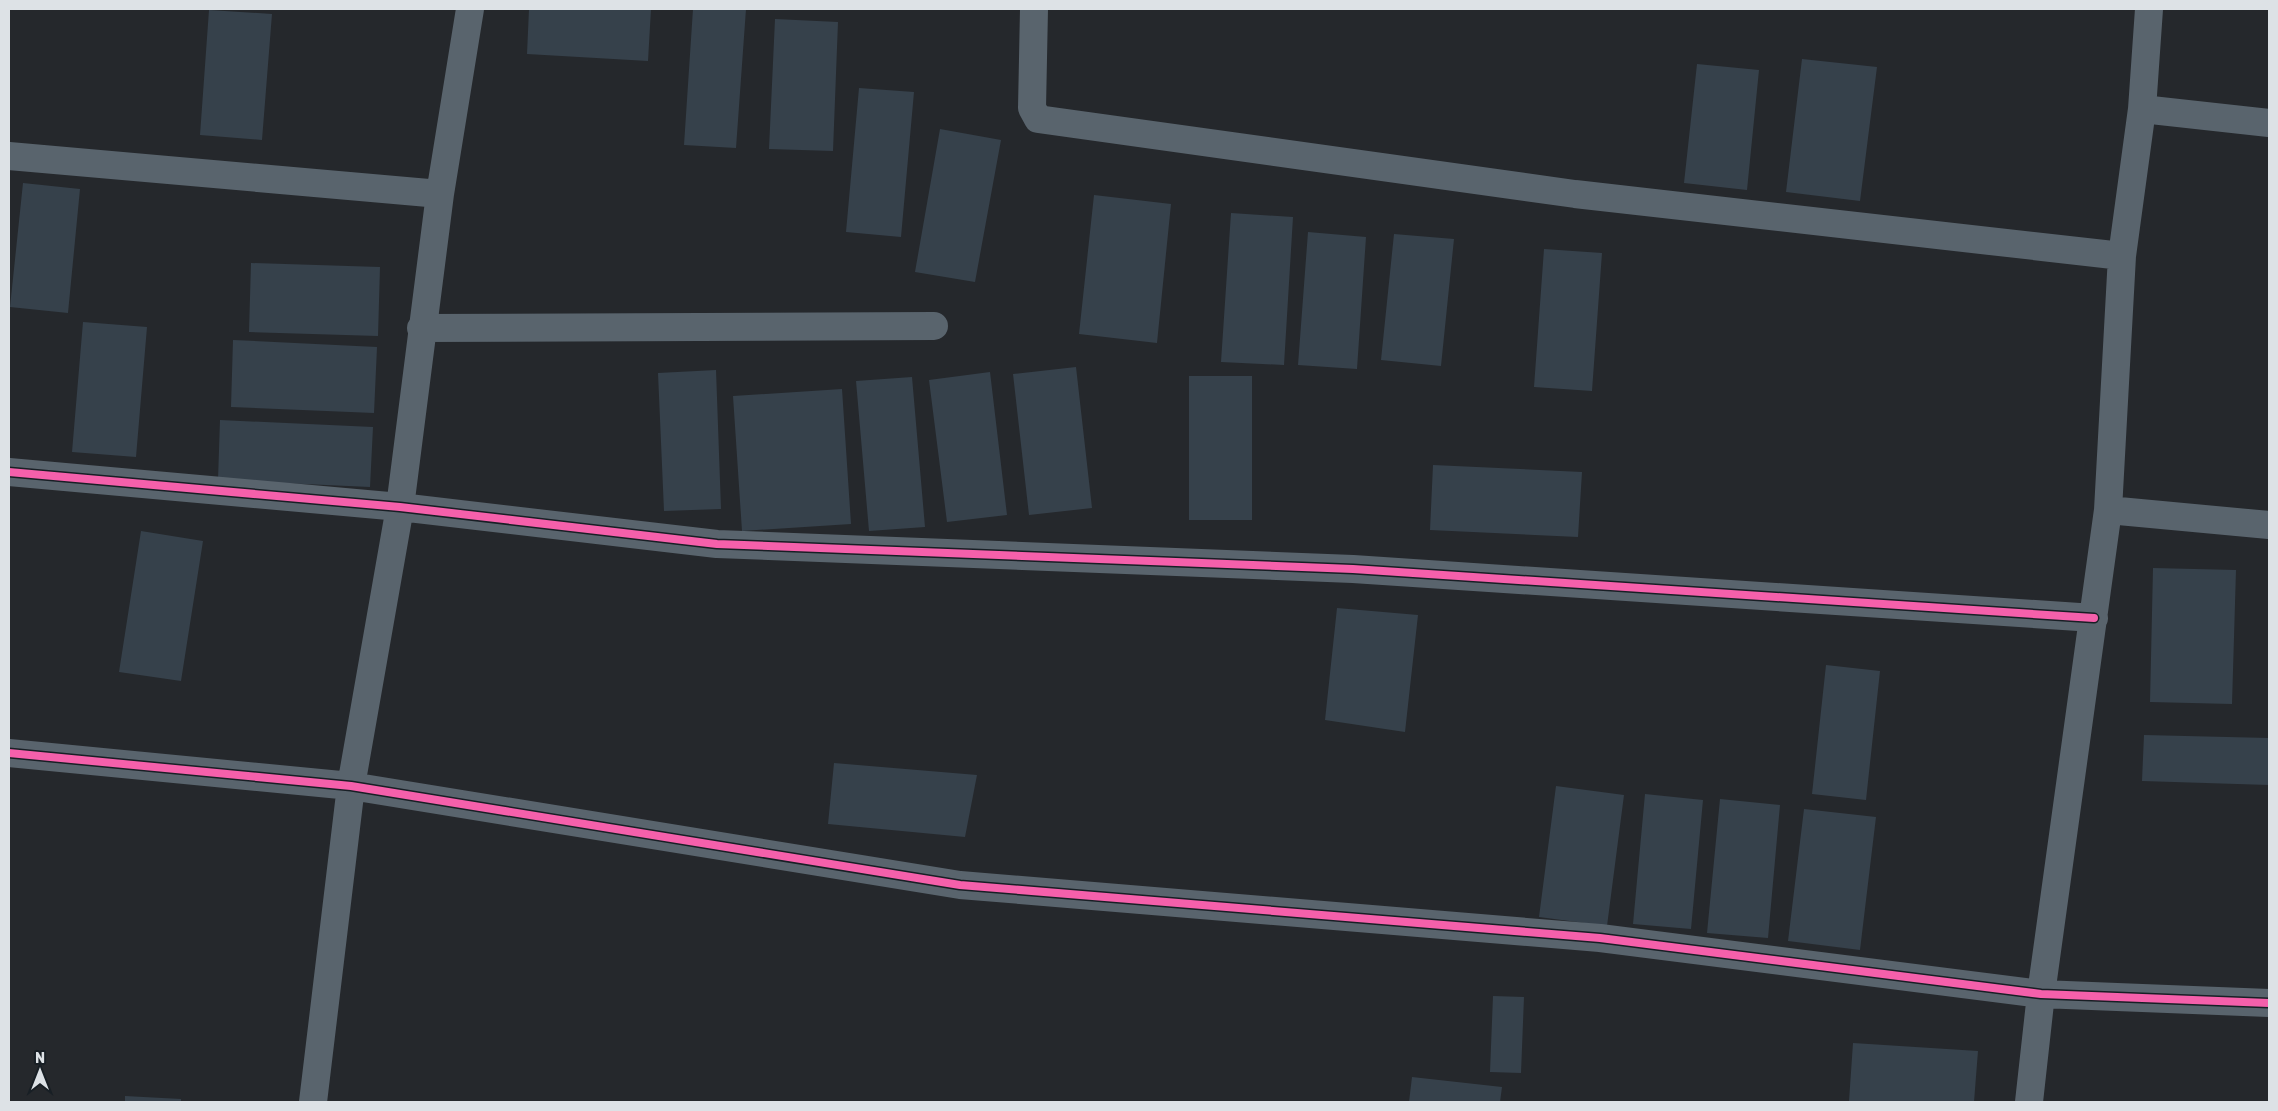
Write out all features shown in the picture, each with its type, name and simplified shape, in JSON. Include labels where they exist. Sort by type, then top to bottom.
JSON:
[{"type":"street","points":[[313,1102],[351,786],[400,507],[421,328],[440,194],[470,9]]},
{"type":"street","points":[[1034,9],[1032,108],[1038,119],[1575,194],[2122,256]]},
{"type":"street","points":[[2029,1102],[2041,994],[2108,510],[2122,256],[2142,109],[2149,9]]},
{"type":"street","points":[[2142,109],[2269,123]]},
{"type":"street","points":[[9,156],[440,194]]},
{"type":"street","points":[[421,328],[934,326]]},
{"type":"street","points":[[9,472],[400,507],[717,544],[1353,569],[2094,618]]},
{"type":"street","points":[[2108,510],[2269,525]]},
{"type":"street","points":[[9,753],[351,786],[960,885],[1600,938],[2041,994],[2269,1003]]},
{"type":"building","points":[[529,9],[651,9],[648,61],[527,54]]},
{"type":"building","points":[[693,9],[746,9],[736,148],[684,145]]},
{"type":"building","points":[[209,10],[272,14],[262,140],[200,135]]},
{"type":"building","points":[[775,19],[838,22],[833,151],[769,149]]},
{"type":"building","points":[[1802,59],[1877,67],[1860,201],[1786,192]]},
{"type":"building","points":[[1697,64],[1759,70],[1747,190],[1684,183]]},
{"type":"building","points":[[859,88],[914,92],[901,237],[846,232]]},
{"type":"building","points":[[940,129],[1001,140],[975,282],[915,272]]},
{"type":"building","points":[[23,183],[80,189],[68,313],[10,307]]},
{"type":"building","points":[[1094,195],[1171,204],[1157,343],[1079,334]]},
{"type":"building","points":[[1231,213],[1293,217],[1284,365],[1221,362]]},
{"type":"building","points":[[1308,232],[1366,237],[1357,369],[1298,365]]},
{"type":"building","points":[[1394,234],[1454,239],[1441,366],[1381,360]]},
{"type":"building","points":[[1544,249],[1602,253],[1592,391],[1534,387]]},
{"type":"building","points":[[251,263],[380,267],[378,336],[249,332]]},
{"type":"building","points":[[83,322],[147,327],[136,457],[72,452]]},
{"type":"building","points":[[233,340],[377,347],[374,413],[231,407]]},
{"type":"building","points":[[1076,367],[1092,508],[1029,515],[1013,374]]},
{"type":"building","points":[[716,370],[721,509],[664,511],[658,373]]},
{"type":"building","points":[[990,372],[1007,515],[947,522],[929,380]]},
{"type":"building","points":[[1189,376],[1252,376],[1252,520],[1189,520]]},
{"type":"building","points":[[912,377],[925,527],[869,531],[856,381]]},
{"type":"building","points":[[842,389],[851,524],[742,531],[733,396]]},
{"type":"building","points":[[220,420],[373,427],[370,487],[218,480]]},
{"type":"building","points":[[1433,465],[1582,472],[1578,537],[1430,530]]},
{"type":"building","points":[[141,531],[203,541],[181,681],[119,672]]},
{"type":"building","points":[[2153,568],[2236,570],[2232,704],[2150,702]]},
{"type":"building","points":[[1337,608],[1418,615],[1405,732],[1325,720]]},
{"type":"building","points":[[1826,665],[1880,671],[1866,800],[1812,794]]},
{"type":"building","points":[[2144,735],[2269,738],[2269,785],[2142,781]]},
{"type":"building","points":[[834,763],[977,775],[965,837],[828,824]]},
{"type":"building","points":[[1556,786],[1624,795],[1607,926],[1539,917]]},
{"type":"building","points":[[1645,794],[1703,800],[1691,929],[1633,924]]},
{"type":"building","points":[[1720,799],[1780,805],[1768,938],[1707,933]]},
{"type":"building","points":[[1804,809],[1876,817],[1860,950],[1788,941]]},
{"type":"building","points":[[1493,996],[1524,997],[1521,1073],[1490,1072]]},
{"type":"building","points":[[1853,1043],[1978,1051],[1974,1102],[1849,1101]]},
{"type":"building","points":[[1412,1077],[1502,1087],[1500,1102],[1409,1102]]},
{"type":"building","points":[[125,1096],[181,1099],[181,1102],[125,1102]]},
{"type":"cycle path","points":[[9,472],[400,507],[717,544],[1353,569],[2094,618]]},
{"type":"cycle path","points":[[9,753],[351,786],[960,885],[1600,938],[2041,994],[2269,1003]]}]
